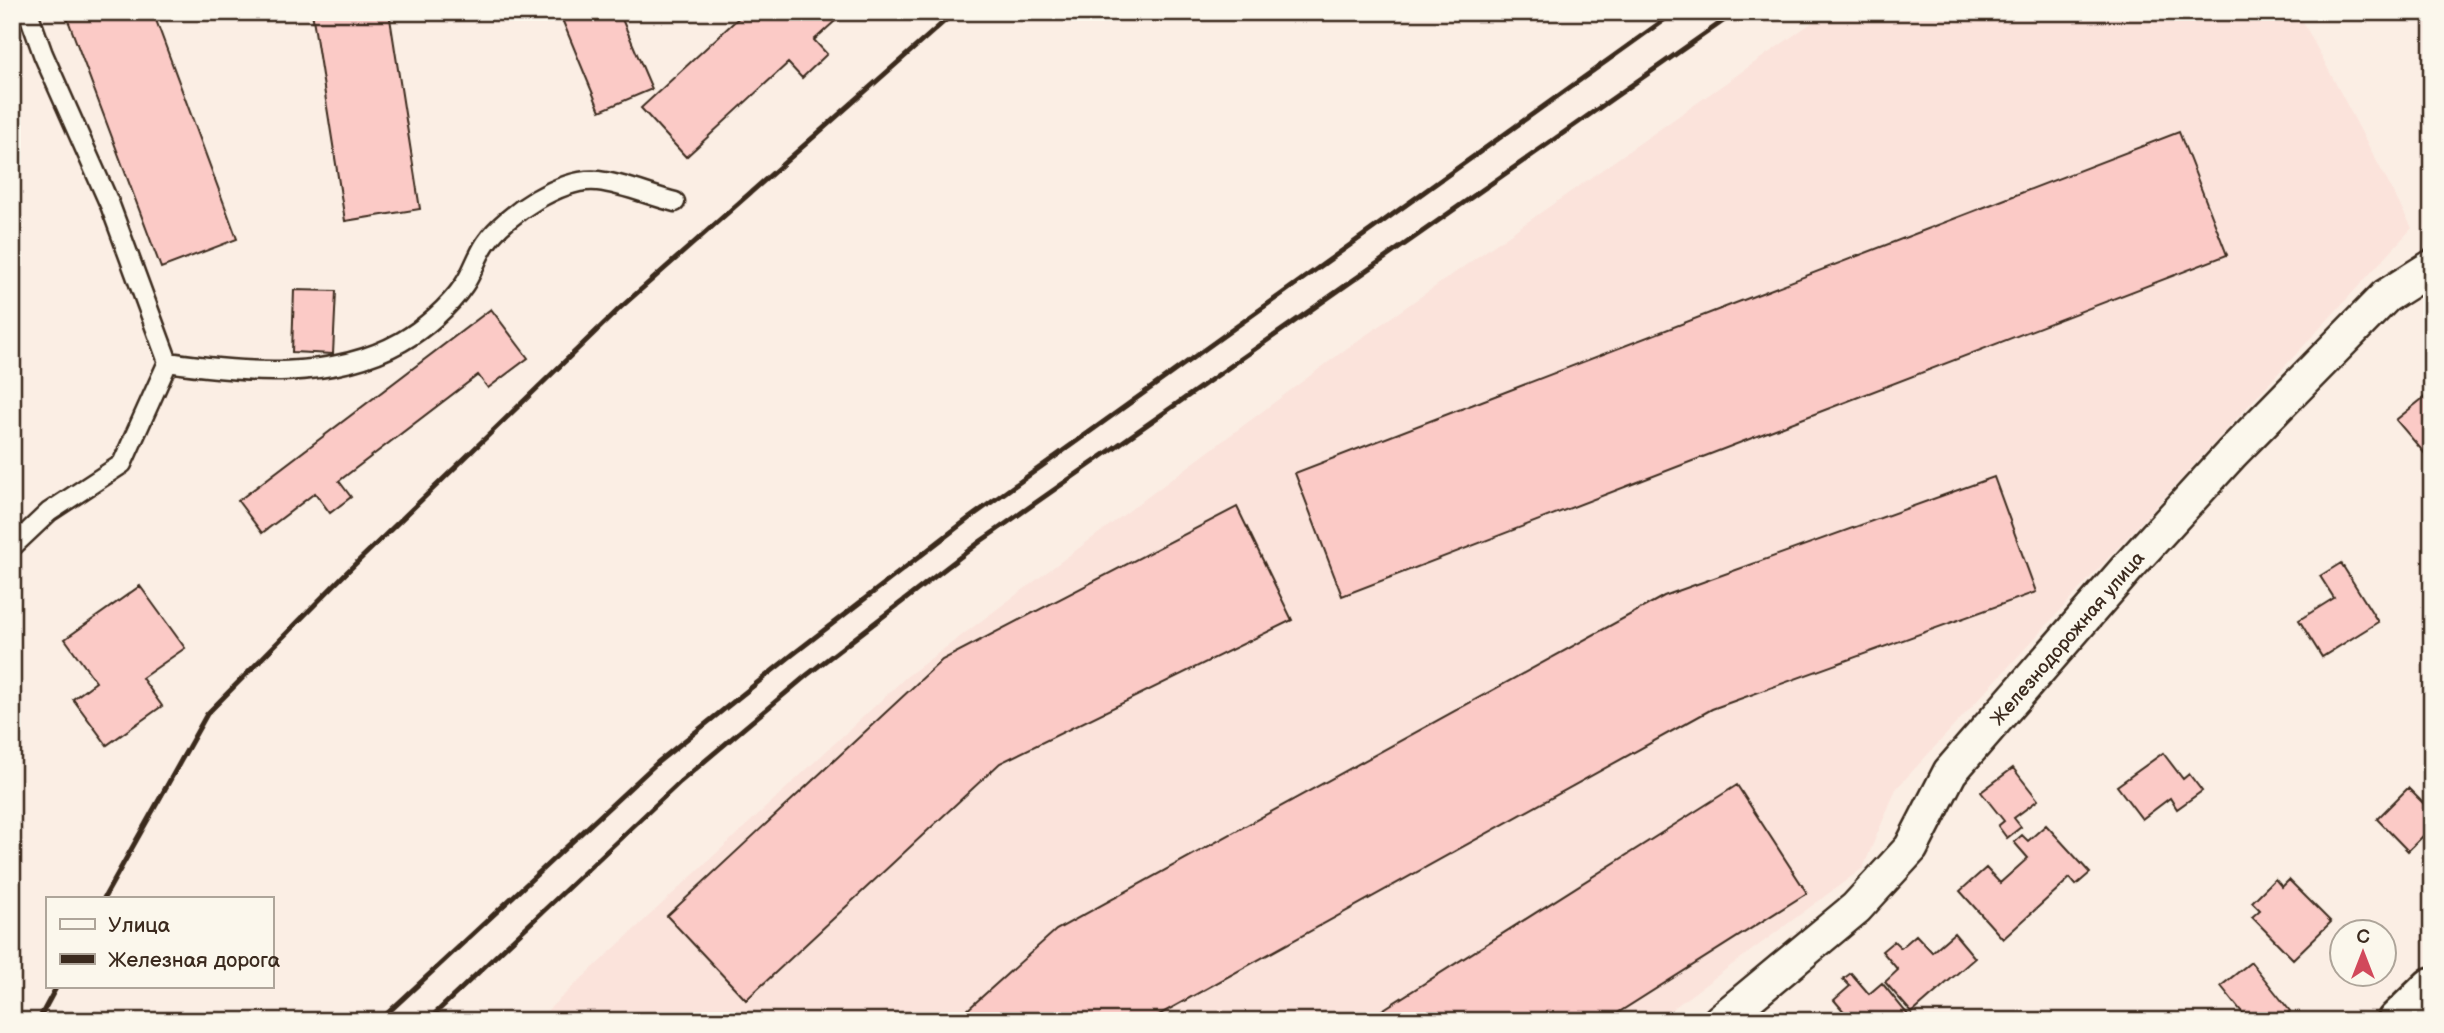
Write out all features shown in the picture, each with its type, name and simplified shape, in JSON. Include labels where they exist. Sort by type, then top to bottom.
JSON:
[{"type":"main road","points":[[2397,1021],[2432,987]]},
{"type":"street","name":"Железнодорожная улица","points":[[1720,1021],[1856,908],[1911,848],[1950,772],[2129,566],[2232,453],[2386,296],[2432,267]]},
{"type":"lane","points":[[12,547],[49,512],[122,464],[168,362],[110,205],[27,12]]},
{"type":"lane","points":[[168,362],[221,369],[312,369],[359,360],[401,342],[432,319],[463,286],[487,242],[526,206],[569,183],[598,181],[675,202]]},
{"type":"shaded area","points":[[1827,12],[2298,12],[2412,228],[1896,789],[1863,868],[1656,1021],[536,1021],[906,677],[1346,349]]},
{"type":"building","points":[[65,12],[153,12],[237,239],[161,268]]},
{"type":"building","points":[[312,12],[389,12],[420,209],[345,221]]},
{"type":"building","points":[[559,12],[619,12],[652,89],[600,111]]},
{"type":"building","points":[[745,12],[845,12],[814,40],[827,54],[802,78],[788,63],[686,157],[641,108]]},
{"type":"building","points":[[2179,132],[2227,255],[1342,596],[1295,473]]},
{"type":"building","points":[[294,290],[336,291],[333,354],[292,352]]},
{"type":"building","points":[[491,309],[528,358],[488,388],[478,375],[339,481],[351,497],[330,513],[315,493],[262,533],[238,501]]},
{"type":"building","points":[[2432,391],[2432,462],[2396,420]]},
{"type":"building","points":[[1994,477],[2036,592],[1712,709],[1148,1021],[955,1021],[1056,930],[1664,596]]},
{"type":"building","points":[[1237,507],[1292,620],[1000,763],[746,1000],[667,916],[942,660]]},
{"type":"building","points":[[2341,563],[2378,622],[2322,657],[2299,620],[2334,598],[2320,576]]},
{"type":"building","points":[[140,586],[185,648],[142,678],[162,706],[107,745],[73,699],[96,682],[65,639]]},
{"type":"building","points":[[2163,753],[2183,779],[2189,774],[2202,791],[2177,809],[2170,798],[2142,819],[2117,786]]},
{"type":"building","points":[[2013,768],[2038,800],[2014,818],[2021,827],[2007,838],[1998,826],[2004,821],[1981,792]]},
{"type":"building","points":[[1737,785],[1807,893],[1605,1021],[1365,1021]]},
{"type":"building","points":[[2408,788],[2432,812],[2432,827],[2408,851],[2377,819]]},
{"type":"building","points":[[2046,825],[2090,873],[2076,885],[2070,878],[2003,939],[1960,891],[1986,868],[2000,883],[2028,858],[2014,842],[2022,835],[2028,841]]},
{"type":"building","points":[[2275,879],[2282,887],[2289,880],[2328,919],[2328,925],[2293,959],[2252,917],[2260,910],[2252,902]]},
{"type":"building","points":[[1954,933],[1975,958],[1912,1013],[1885,982],[1898,970],[1882,951],[1894,941],[1901,948],[1916,935],[1932,952]]},
{"type":"building","points":[[2251,962],[2290,1011],[2278,1021],[2249,1021],[2221,986]]},
{"type":"building","points":[[1851,973],[1869,994],[1882,983],[1909,1016],[1903,1021],[1852,1021],[1834,1000],[1850,986],[1843,979]]},
{"type":"railway","points":[[105,897],[207,714],[348,571],[620,308],[955,12]]},
{"type":"railway","points":[[379,1021],[658,762],[792,655],[968,519],[1675,12]]},
{"type":"railway","points":[[427,1021],[680,782],[807,675],[981,541],[1736,12]]},
{"type":"railway","points":[[38,1021],[56,988]]}]
